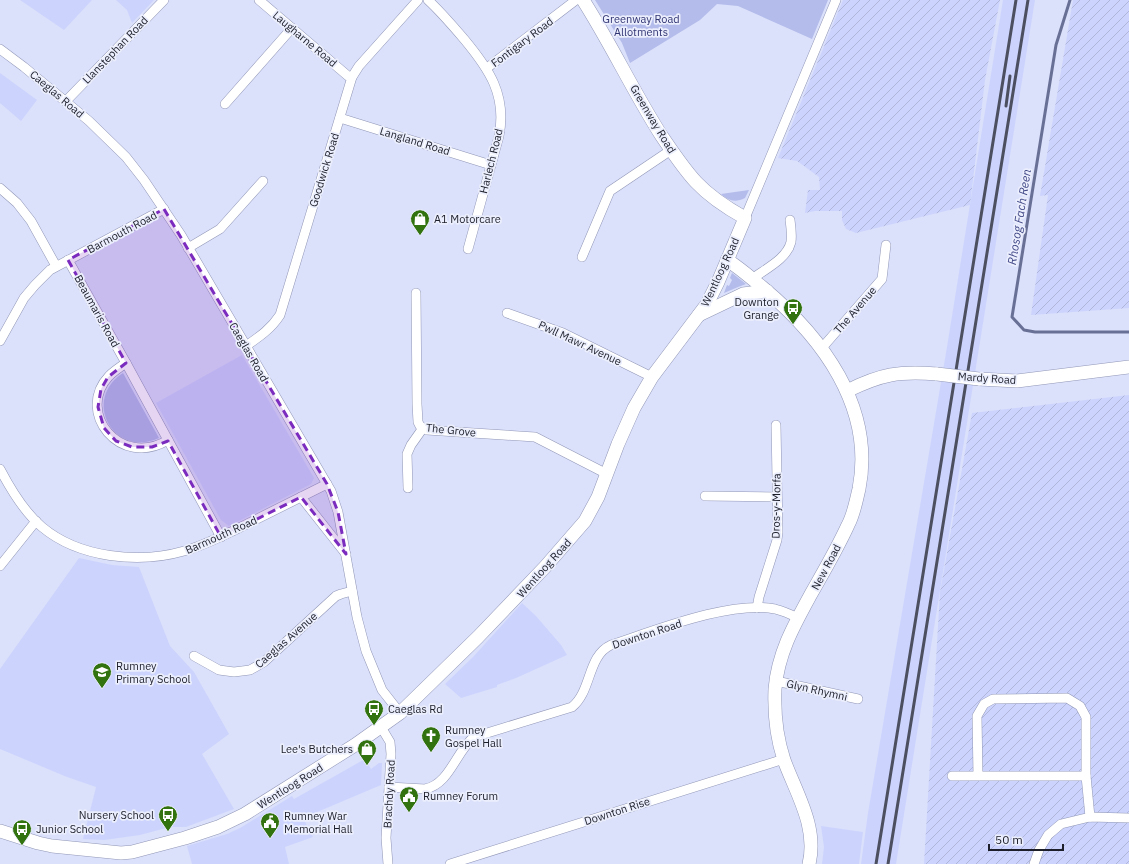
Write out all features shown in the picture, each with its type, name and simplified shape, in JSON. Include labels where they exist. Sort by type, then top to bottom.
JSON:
[{"type":"main road","name":"Greenway Road","points":[[583,0],[645,109],[687,172],[719,202],[745,218]]},
{"type":"main road","name":"Wentloog Road","points":[[0,831],[38,843],[96,851],[121,853],[156,846],[231,822],[336,757],[400,713],[478,637],[563,548],[592,509],[627,423],[652,377],[699,315],[712,294],[745,218]]},
{"type":"main road","name":"New Road","points":[[727,260],[767,291],[796,318],[821,348],[838,373],[847,391],[858,424],[861,447],[861,474],[857,500],[844,534],[798,618],[784,648],[776,680],[776,728],[784,758],[809,826],[812,848],[809,864]]},
{"type":"main road","points":[[699,315],[743,294],[767,291]]},
{"type":"main road","name":"Mardy Road","points":[[847,391],[870,381],[892,374],[909,372],[1017,381],[1129,367]]},
{"type":"street","name":"Llanstephan Road","points":[[66,100],[164,0]]},
{"type":"street","name":"Laugharne Road","points":[[259,0],[348,76],[352,77]]},
{"type":"street","name":"Goodwick Road","points":[[246,346],[268,330],[280,315],[352,77],[359,66],[418,0]]},
{"type":"street","name":"Harlech Road","points":[[428,0],[451,24],[487,68],[497,91],[502,116],[499,136],[490,164],[468,250]]},
{"type":"street","name":"Fontigary Road","points":[[487,68],[576,0]]},
{"type":"street","name":"Wentloog Road","points":[[745,218],[836,0]]},
{"type":"street","points":[[225,104],[292,28]]},
{"type":"street","name":"Caeglas Road","points":[[0,49],[66,100],[126,157],[164,209],[188,248],[327,484],[338,512],[359,628],[370,662],[382,690],[400,713]]},
{"type":"street","name":"Langland Road","points":[[340,118],[490,164]]},
{"type":"street","points":[[582,257],[610,191],[671,150]]},
{"type":"street","points":[[188,248],[220,229],[263,181]]},
{"type":"street","points":[[0,188],[18,203],[56,266]]},
{"type":"street","name":"Barmouth Road","points":[[0,341],[24,298],[44,275],[56,266],[164,209]]},
{"type":"street","points":[[752,279],[782,258],[788,250],[791,241],[790,220]]},
{"type":"street","name":"The Avenue","points":[[821,348],[882,279],[886,245]]},
{"type":"street","name":"Beaumaris Road","points":[[68,260],[221,537]]},
{"type":"street","name":"The Grove","points":[[416,293],[417,404],[418,422],[420,426],[427,430],[535,437],[607,474]]},
{"type":"street","name":"Pwll Mawr Avenue","points":[[507,313],[563,333],[652,377]]},
{"type":"street","points":[[126,363],[108,377],[101,389],[98,398],[98,407],[104,428],[116,441],[132,447],[152,447],[168,440]]},
{"type":"street","name":"Dros-y-Morfa","points":[[758,608],[777,540],[776,425]]},
{"type":"street","points":[[408,488],[408,450],[423,428]]},
{"type":"street","name":"Barmouth Road","points":[[0,469],[20,503],[36,521],[54,536],[66,542],[98,552],[131,557],[172,554],[199,547],[327,484]]},
{"type":"street","points":[[705,496],[777,497]]},
{"type":"street","points":[[301,497],[346,554]]},
{"type":"street","points":[[0,566],[36,521]]},
{"type":"street","name":"Caeglas Avenue","points":[[194,656],[219,670],[234,672],[250,670],[264,662],[336,596],[352,591]]},
{"type":"street","name":"Downton Road","points":[[389,787],[431,788],[443,779],[474,736],[572,707],[580,700],[597,657],[604,648],[643,634],[707,615],[731,610],[758,608],[776,609],[798,618]]},
{"type":"street","name":"Glyn Rhymni","points":[[776,680],[858,700]]},
{"type":"street","points":[[978,776],[977,716],[984,704],[993,699],[1067,698],[1080,706],[1086,717],[1086,776],[1090,817]]},
{"type":"street","name":"Brachdy Road","points":[[381,727],[390,742],[391,748],[386,838],[388,864]]},
{"type":"street","name":"Downton Rise","points":[[450,864],[784,758]]},
{"type":"street","points":[[952,776],[1086,776]]},
{"type":"street","points":[[1034,864],[1039,850],[1048,835],[1061,824],[1090,817],[1129,818]]},
{"type":"highlighted area","points":[[164,209],[327,484],[338,512],[346,554],[301,497],[221,537],[168,441],[152,447],[132,447],[116,441],[104,428],[98,407],[101,389],[108,377],[126,363],[68,260]]},
{"type":"shaded area","points":[[20,0],[92,0],[64,30]]},
{"type":"shaded area","points":[[116,0],[154,0],[132,23],[127,10]]},
{"type":"shaded area","points":[[843,0],[1000,0],[985,80],[970,205],[856,233],[846,229],[842,220],[842,211],[815,211],[805,213],[808,190],[820,190],[819,177],[797,161],[778,158]]},
{"type":"shaded area","points":[[1003,0],[1035,0],[896,864],[861,864],[868,813],[947,347]]},
{"type":"shaded area","points":[[1073,0],[1129,0],[1129,308],[1031,315],[1048,195],[1040,196]]},
{"type":"shaded area","points":[[0,73],[37,100],[21,121],[0,103]]},
{"type":"shaded area","points":[[242,355],[314,478],[311,484],[229,526],[221,520],[156,403]]},
{"type":"shaded area","points":[[1129,395],[1129,864],[924,864],[940,592],[972,413]]},
{"type":"shaded area","name":"Rumney Primary School","points":[[79,558],[112,565],[139,567],[170,646],[194,672],[229,734],[202,754],[234,809],[186,827],[170,827],[140,835],[104,840],[83,839],[96,787],[67,777],[0,749],[0,669]]},
{"type":"shaded area","points":[[522,603],[536,616],[561,645],[567,655],[497,685],[497,687],[461,698],[445,684],[473,657]]},
{"type":"shaded area","points":[[365,759],[371,769],[379,763],[382,763],[381,785],[303,818],[313,837],[285,847],[289,864],[192,864],[187,846],[227,834],[240,828],[292,796],[294,799]]},
{"type":"shaded area","points":[[821,826],[863,832],[859,864],[822,864],[824,847]]},
{"type":"green space","name":"Greenway Road Allotments","points":[[595,0],[828,0],[812,39],[738,6],[717,4],[700,20],[630,63],[622,43]]},
{"type":"green space","points":[[749,190],[745,198],[735,201],[729,200],[721,194]]},
{"type":"green space","points":[[732,273],[746,284],[724,293],[727,285],[729,286],[732,280],[730,278]]},
{"type":"green space","points":[[123,373],[159,438],[143,442],[128,440],[117,434],[108,424],[104,411],[105,398],[111,384]]},
{"type":"waterway","name":"Rhosog Fach Reen","points":[[1070,0],[1056,45],[1012,317],[1024,330],[1035,332],[1129,332]]},
{"type":"railway","points":[[876,864],[1016,0]]},
{"type":"railway","points":[[888,864],[1028,0]]},
{"type":"railway","points":[[1006,106],[1010,76]]},
{"type":"place","name":"A1 Motorcare","points":[[420,236]]},
{"type":"place","name":"Downton Grange","points":[[793,325]]},
{"type":"place","name":"Rumney Primary School","points":[[102,689]]},
{"type":"place","name":"Caeglas Rd","points":[[374,726]]},
{"type":"place","name":"Rumney Gospel Hall","points":[[431,753]]},
{"type":"place","name":"Lee's Butchers","points":[[367,766]]},
{"type":"place","name":"Rumney Forum","points":[[409,813]]},
{"type":"place","name":"Nursery School","points":[[168,832]]},
{"type":"place","name":"Rumney War Memorial Hall","points":[[270,839]]},
{"type":"place","name":"Junior School","points":[[22,846]]}]
